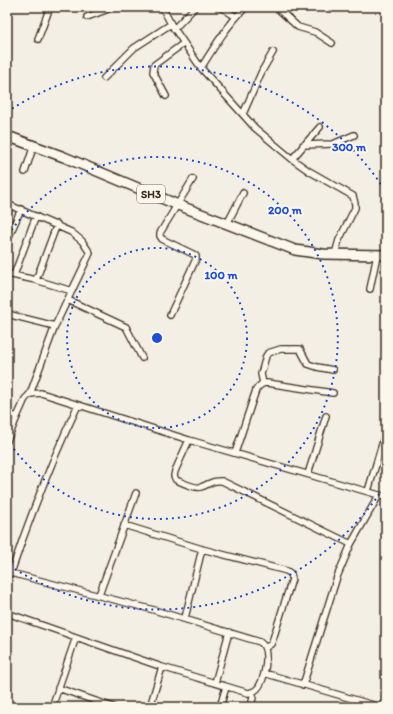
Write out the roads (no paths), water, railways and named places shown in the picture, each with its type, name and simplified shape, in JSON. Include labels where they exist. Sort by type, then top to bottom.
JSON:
[{"type":"main road","name":"SH3","points":[[7,136],[34,145],[178,205],[295,250],[318,254],[382,255]]},
{"type":"street","points":[[38,39],[50,7]]},
{"type":"street","points":[[87,17],[114,7]]},
{"type":"street","points":[[162,7],[173,27],[201,68],[260,132],[292,160],[353,196],[355,200],[354,208],[339,240],[335,254]]},
{"type":"street","points":[[104,78],[134,48],[173,27],[195,7]]},
{"type":"street","points":[[221,7],[236,17]]},
{"type":"street","points":[[201,68],[236,17],[246,7]]},
{"type":"street","points":[[276,7],[298,27],[315,32],[332,43]]},
{"type":"street","points":[[166,96],[152,72],[152,69],[154,65],[184,43]]},
{"type":"street","points":[[243,114],[262,71],[273,52]]},
{"type":"street","points":[[292,160],[303,145],[320,127]]},
{"type":"street","points":[[303,145],[333,144],[354,135]]},
{"type":"street","points":[[25,172],[34,145]]},
{"type":"street","points":[[170,315],[196,259],[196,256],[162,238],[160,233],[194,179]]},
{"type":"street","points":[[227,224],[243,193]]},
{"type":"street","points":[[7,204],[57,224],[75,234],[82,240],[90,253],[54,326],[30,394],[25,399],[7,439]]},
{"type":"street","points":[[7,241],[21,210]]},
{"type":"street","points":[[14,275],[36,216]]},
{"type":"street","points":[[36,280],[57,224]]},
{"type":"street","points":[[370,289],[382,255]]},
{"type":"street","points":[[7,274],[36,280],[72,291]]},
{"type":"street","points":[[68,300],[126,327],[142,358]]},
{"type":"street","points":[[7,314],[54,326]]},
{"type":"street","points":[[263,383],[260,374],[266,356],[274,350],[300,349],[308,364],[333,370]]},
{"type":"street","points":[[235,453],[256,390],[263,383],[333,393]]},
{"type":"street","points":[[30,394],[41,393],[189,440],[386,497]]},
{"type":"street","points":[[7,613],[162,667],[248,693],[253,692],[259,687],[264,673],[267,658],[265,648],[260,642],[185,618],[9,573],[54,456],[78,406]]},
{"type":"street","points":[[7,414],[17,417]]},
{"type":"street","points":[[308,474],[326,416]]},
{"type":"street","points":[[368,491],[386,431]]},
{"type":"street","points":[[189,440],[175,471],[176,480],[196,487],[200,487],[212,481],[222,481],[351,544]]},
{"type":"street","points":[[99,595],[136,493]]},
{"type":"street","points":[[303,685],[333,586],[351,544],[379,495]]},
{"type":"street","points":[[124,525],[202,549],[287,571],[291,574],[292,579],[273,639],[271,644],[265,648]]},
{"type":"street","points":[[185,618],[202,549]]},
{"type":"street","points":[[215,683],[229,632]]},
{"type":"street","points":[[53,707],[76,637]]},
{"type":"street","points":[[150,707],[162,667]]},
{"type":"street","points":[[264,673],[380,707]]},
{"type":"street","points":[[220,707],[226,687]]},
{"type":"street","points":[[58,688],[113,707]]},
{"type":"street","points":[[251,707],[253,692]]}]
